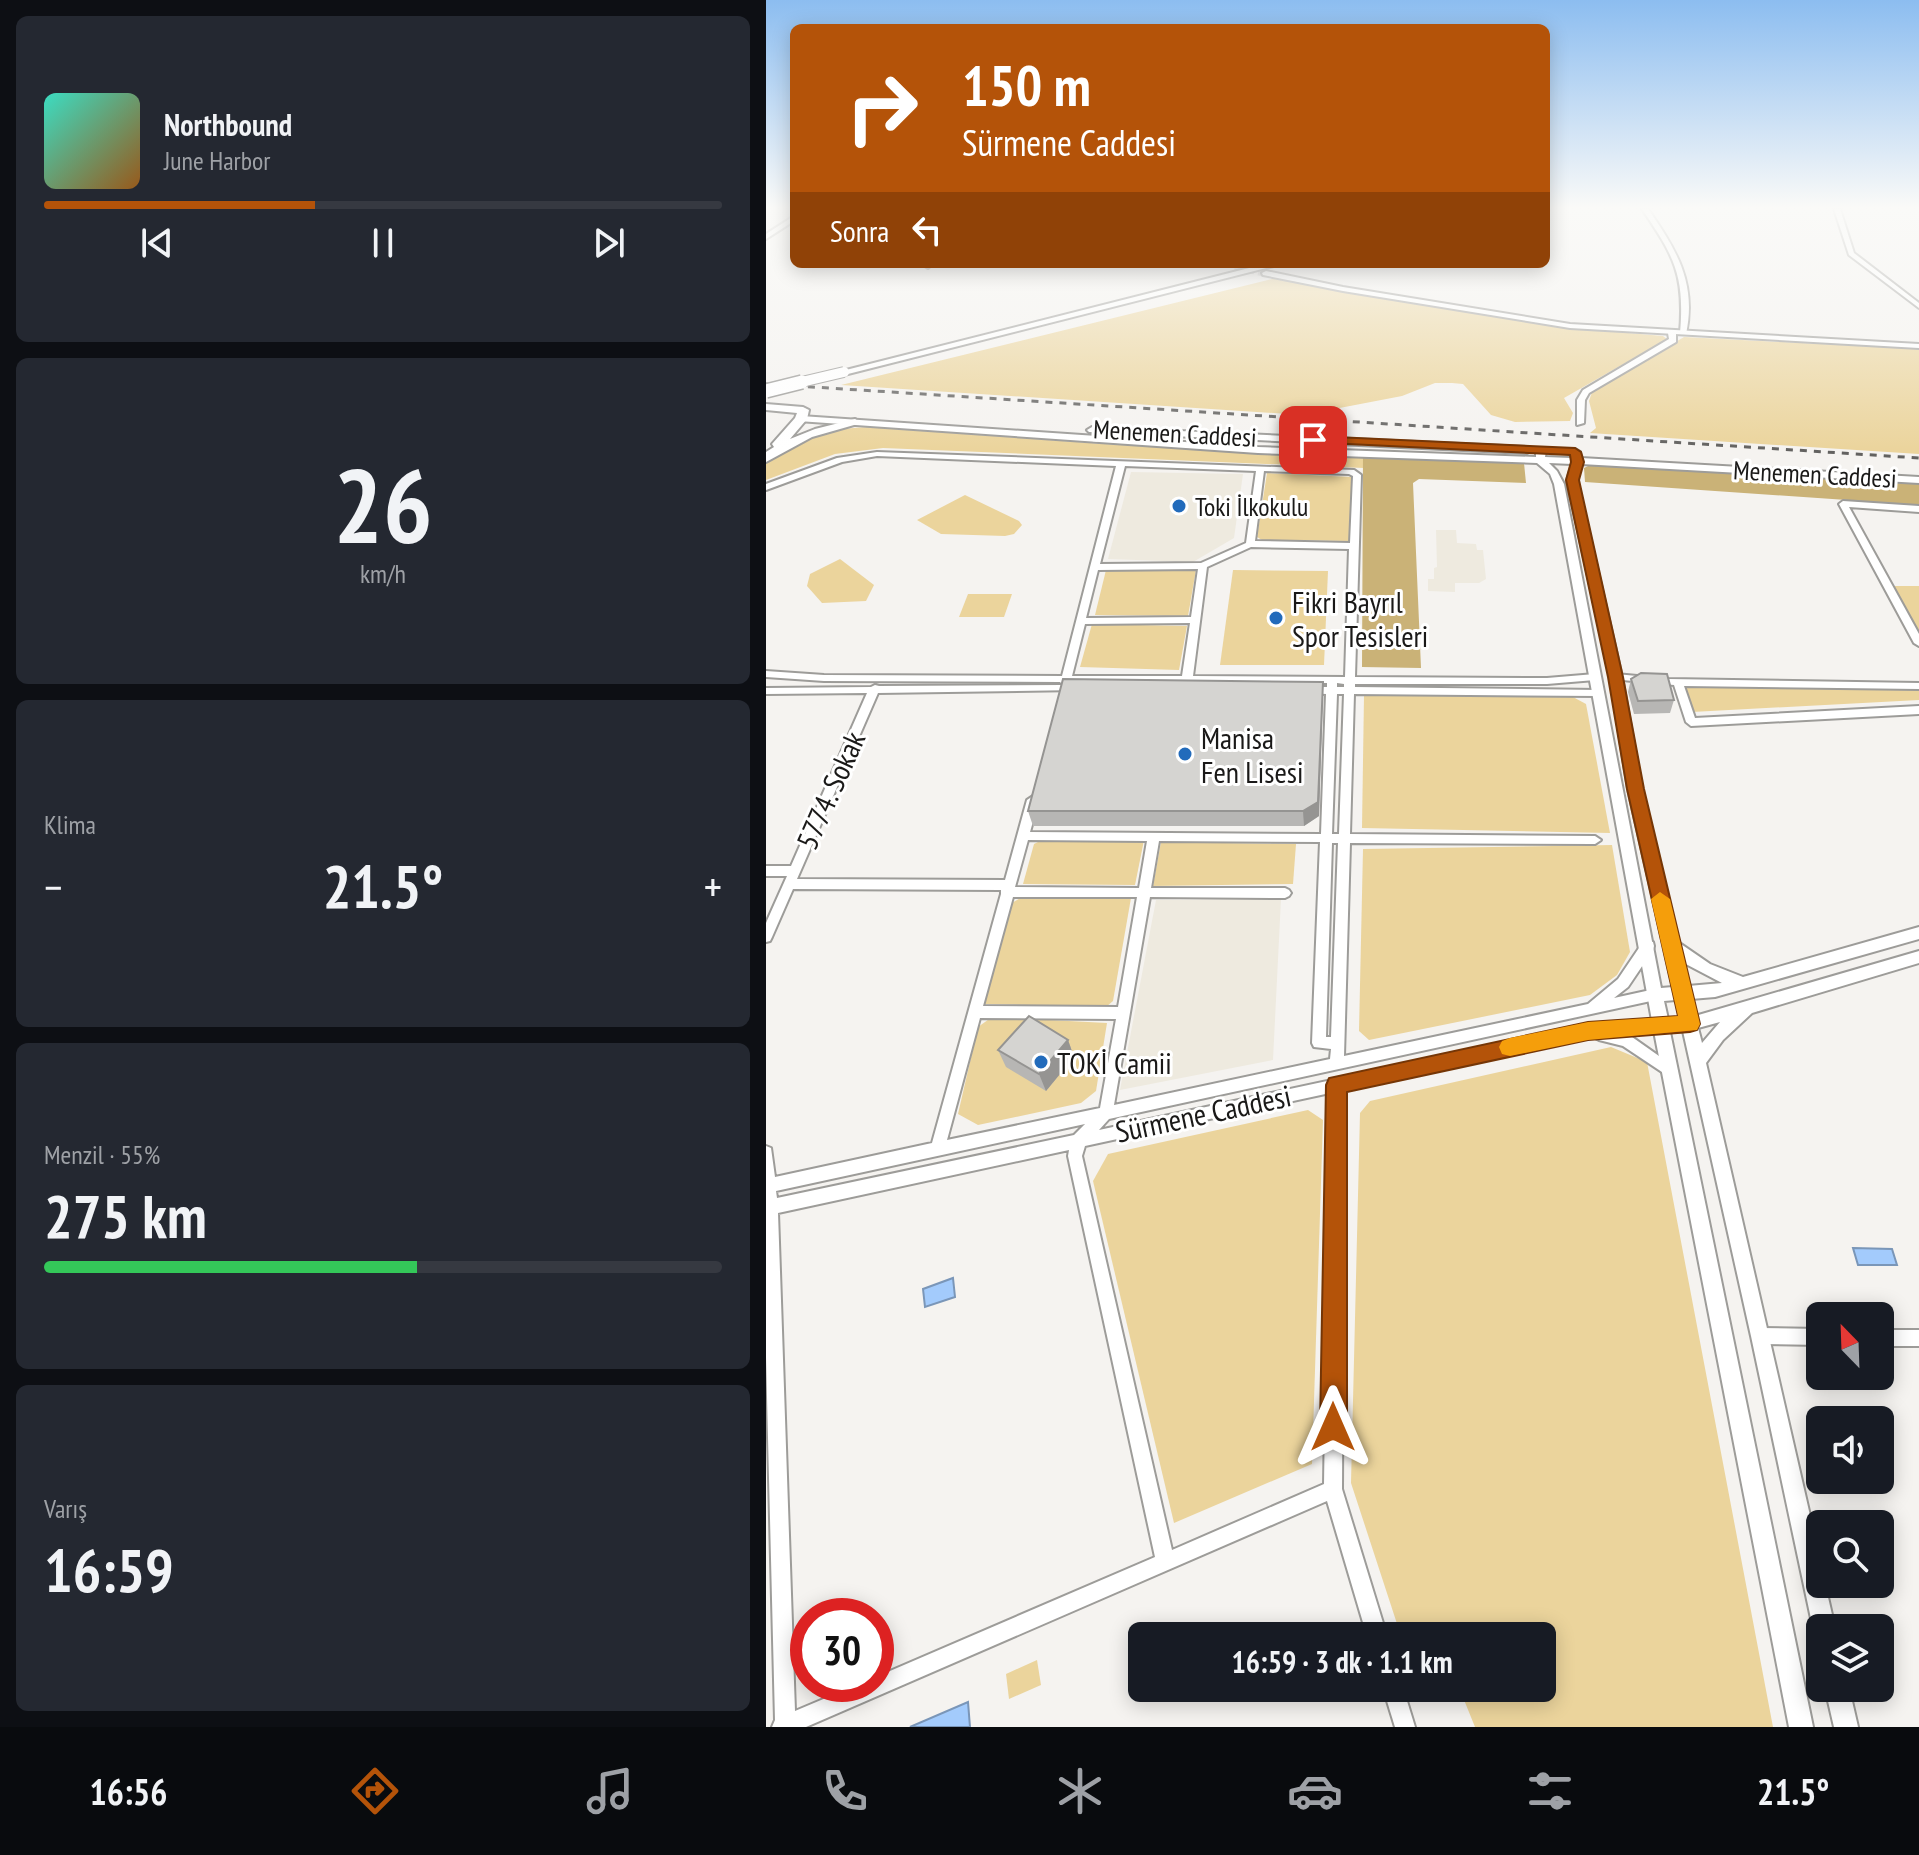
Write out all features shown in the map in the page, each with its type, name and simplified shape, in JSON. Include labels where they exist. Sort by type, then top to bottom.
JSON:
[{"type":"highway","points":[[766,391],[1152,290]]},
{"type":"highway","points":[[766,384],[842,369],[1171,290]]},
{"type":"highway","name":"Menemen Caddesi","points":[[766,407],[798,416]]},
{"type":"highway","points":[[768,452],[798,416]]},
{"type":"highway","name":"Menemen Caddesi","points":[[766,417],[798,416]]},
{"type":"highway","points":[[768,452],[818,430],[855,423]]},
{"type":"main road","points":[[1347,290],[1570,326],[1919,346]]},
{"type":"main road","name":"Menemen Caddesi","points":[[798,416],[855,423],[1253,449],[1576,457],[1919,471]]},
{"type":"main road","name":"Menemen Caddesi","points":[[798,416],[1540,456]]},
{"type":"main road","points":[[1540,456],[1559,484],[1661,1026],[1801,1727]]},
{"type":"main road","points":[[1576,457],[1572,480],[1616,677],[1635,789],[1761,1336],[1821,1614]]},
{"type":"main road","name":"Menemen Caddesi","points":[[1576,457],[1919,480]]},
{"type":"main road","points":[[1595,677],[1616,677]]},
{"type":"main road","points":[[1598,693],[1618,693]]},
{"type":"main road","name":"Sürmene Caddesi","points":[[1655,995],[1715,991],[1919,933]]},
{"type":"main road","points":[[1671,945],[1691,963],[1720,977],[1743,983]]},
{"type":"main road","name":"Sürmene Caddesi","points":[[1661,1026],[1690,1024],[1919,957]]},
{"type":"main road","points":[[1698,1061],[1717,1035],[1751,1004]]},
{"type":"main road","points":[[1840,1702],[1846,1727]]},
{"type":"street","points":[[1684,333],[1686,290]]},
{"type":"street","points":[[1898,290],[1919,306]]},
{"type":"street","points":[[1580,423],[1581,400],[1586,392],[1673,340],[1672,333]]},
{"type":"street","points":[[766,487],[840,460],[877,454],[1357,475],[1337,1063]]},
{"type":"street","points":[[1059,703],[1121,464]]},
{"type":"street","points":[[1250,544],[1260,469]]},
{"type":"street","points":[[1919,509],[1843,504],[1919,643]]},
{"type":"street","points":[[1096,567],[1203,566],[1250,544],[1354,546]]},
{"type":"street","points":[[1187,680],[1203,566]]},
{"type":"street","points":[[1081,621],[1195,620]]},
{"type":"street","points":[[766,674],[1064,683],[1332,684],[1547,681],[1595,677]]},
{"type":"street","points":[[1616,677],[1678,682],[1919,686]]},
{"type":"street","points":[[766,691],[1187,680],[1332,684]]},
{"type":"street","points":[[1678,682],[1691,722],[1919,710]]},
{"type":"street","points":[[1332,684],[1319,1043],[1338,1043]]},
{"type":"street","points":[[1351,684],[1598,693]]},
{"type":"street","name":"5774. Sokak","points":[[766,937],[875,688]]},
{"type":"street","points":[[938,1148],[1035,792]]},
{"type":"street","points":[[1023,836],[1595,840]]},
{"type":"street","points":[[1154,837],[1106,1112],[1079,1140],[1075,1156],[1165,1562]]},
{"type":"street","points":[[766,871],[794,871]]},
{"type":"street","points":[[788,884],[1285,893]]},
{"type":"street","points":[[1588,1011],[1623,983],[1648,946]]},
{"type":"street","name":"Sürmene Caddesi","points":[[767,1186],[1655,995]]},
{"type":"street","points":[[974,1012],[1121,1013]]},
{"type":"street","name":"Sürmene Caddesi","points":[[768,1208],[1588,1031],[1661,1026]]},
{"type":"street","points":[[1588,1031],[1627,1041],[1671,1072]]},
{"type":"street","points":[[1337,1085],[1333,1489],[1373,1622]]},
{"type":"street","points":[[766,1153],[784,1727],[1333,1489]]},
{"type":"street","points":[[1761,1336],[1806,1337]]},
{"type":"street","points":[[1894,1338],[1919,1338]]},
{"type":"street","points":[[1397,1702],[1405,1727]]},
{"type":"shaded area","points":[[1229,290],[1343,290],[1558,327],[1663,336],[1667,339],[1564,398],[1573,413],[1570,421],[1515,422],[1491,415],[1463,384],[1452,383],[1435,383],[1402,396],[1303,415],[841,385]]},
{"type":"shaded area","points":[[1684,337],[1919,349],[1919,454],[1590,433],[1596,428],[1589,401],[1592,392]]},
{"type":"shaded area","points":[[867,427],[1105,444],[1363,456],[1364,468],[883,448],[835,454],[766,480],[766,463],[789,446],[826,432]]},
{"type":"shaded area","points":[[1363,456],[1524,463],[1526,483],[1419,479],[1413,483],[1421,668],[1362,667]]},
{"type":"shaded area","points":[[1592,464],[1919,481],[1919,505],[1585,482],[1584,468]]},
{"type":"shaded area","name":"Toki İlkokulu","points":[[1131,472],[1243,474],[1234,538],[1193,562],[1108,559]]},
{"type":"shaded area","points":[[1267,473],[1353,477],[1349,541],[1262,540],[1257,537]]},
{"type":"shaded area","points":[[965,495],[1022,525],[1014,534],[1005,536],[941,534],[917,520]]},
{"type":"shaded area","points":[[1436,530],[1456,530],[1457,543],[1476,544],[1477,550],[1483,550],[1486,579],[1479,583],[1455,583],[1455,592],[1428,591],[1428,579],[1434,579],[1434,568],[1437,567]]},
{"type":"shaded area","points":[[840,559],[874,585],[866,601],[822,603],[807,586],[810,574]]},
{"type":"shaded area","points":[[1106,570],[1196,570],[1188,616],[1095,615]]},
{"type":"shaded area","name":"Fikri Bayrıl Spor Tesisleri","points":[[1233,570],[1328,571],[1324,665],[1220,665]]},
{"type":"shaded area","points":[[1892,586],[1919,586],[1919,637]]},
{"type":"shaded area","points":[[968,594],[1012,594],[1004,617],[959,617]]},
{"type":"shaded area","points":[[1092,624],[1187,626],[1179,670],[1080,667]]},
{"type":"shaded area","points":[[1683,685],[1919,689],[1919,700],[1692,712]]},
{"type":"shaded area","points":[[1364,695],[1573,697],[1586,704],[1610,833],[1362,828]]},
{"type":"shaded area","points":[[1042,840],[1144,840],[1135,885],[1023,884],[1034,844]]},
{"type":"shaded area","points":[[1161,842],[1296,844],[1293,884],[1153,886]]},
{"type":"shaded area","points":[[1612,845],[1630,952],[1617,975],[1590,995],[1369,1040],[1359,1031],[1363,849]]},
{"type":"shaded area","points":[[1026,895],[1131,898],[1113,1001],[1106,1007],[984,1004],[1008,905]]},
{"type":"shaded area","points":[[1281,899],[1273,1060],[1120,1090],[1156,900]]},
{"type":"shaded area","points":[[992,1017],[1107,1023],[1096,1091],[1081,1103],[978,1125],[958,1114],[978,1027]]},
{"type":"shaded area","points":[[1611,1047],[1647,1062],[1773,1727],[1475,1727],[1465,1702],[1556,1702],[1556,1622],[1396,1622],[1351,1483],[1360,1113],[1370,1101]]},
{"type":"shaded area","points":[[1308,1110],[1323,1120],[1312,1464],[1174,1523],[1093,1181],[1108,1154]]},
{"type":"shaded area","points":[[1037,1660],[1041,1685],[1009,1699],[1006,1674]]},
{"type":"water","points":[[1853,1248],[1892,1249],[1897,1265],[1858,1265]]},
{"type":"water","points":[[953,1278],[955,1297],[925,1307],[923,1289]]},
{"type":"water","points":[[968,1702],[970,1727],[910,1727]]},
{"type":"building","points":[[1641,673],[1667,674],[1674,700],[1638,701],[1631,679]]},
{"type":"building","name":"Manisa Fen Lisesi","points":[[1063,679],[1323,682],[1318,802],[1303,811],[1028,811]]},
{"type":"building","points":[[1029,1016],[1068,1040],[1039,1074],[998,1050]]},
{"type":"railway","points":[[771,384],[766,384],[1919,458]]},
{"type":"slow traffic","points":[[1510,1047],[1588,1031],[1690,1024],[1660,899]]},
{"type":"place","name":"Toki İlkokulu","points":[[1179,506]]},
{"type":"place","name":"Fikri Bayrıl Spor Tesisleri","points":[[1276,618]]},
{"type":"place","name":"Manisa Fen Lisesi","points":[[1185,754]]},
{"type":"place","name":"TOKİ Camii","points":[[1041,1062]]},
{"type":"route","points":[[1313,440],[1575,452],[1577,462],[1572,480],[1616,677],[1635,789],[1690,1024],[1588,1031],[1337,1085],[1333,1427]]}]
